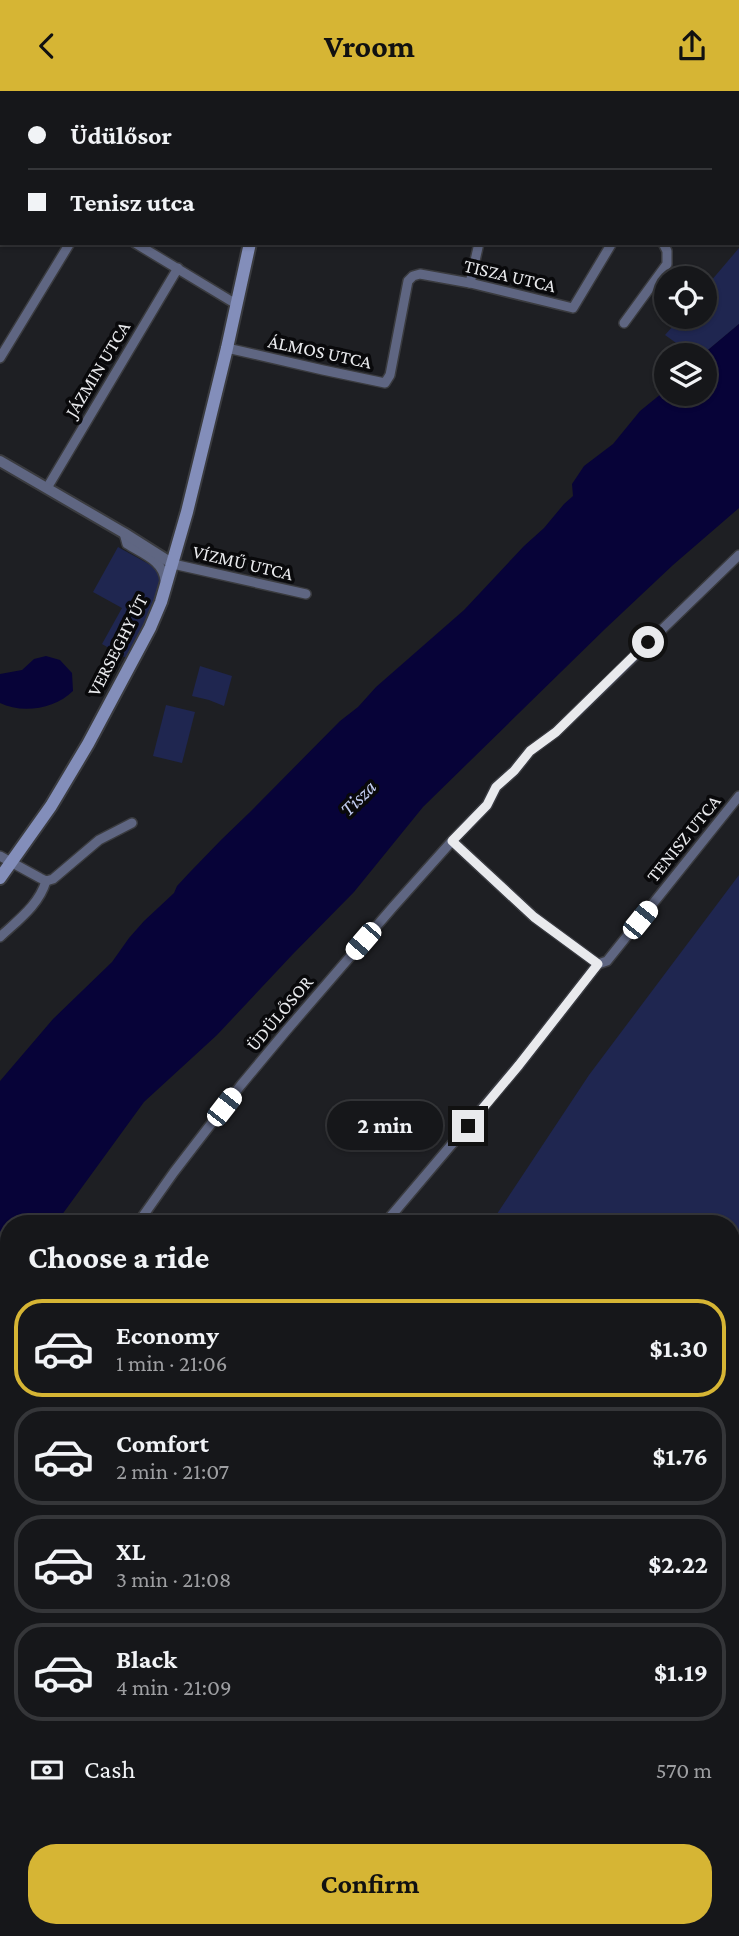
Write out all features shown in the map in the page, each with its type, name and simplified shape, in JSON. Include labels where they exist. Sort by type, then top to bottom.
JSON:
[{"type":"main road","name":"VERSEGHY ÚT","points":[[0,878],[6,860],[51,806],[88,744],[150,628],[165,591],[227,348],[250,245]]},
{"type":"street","points":[[0,358],[69,245]]},
{"type":"street","points":[[138,245],[236,304]]},
{"type":"street","points":[[470,283],[479,245]]},
{"type":"street","name":"TISZA UTCA","points":[[408,281],[420,274],[573,308],[611,245]]},
{"type":"street","points":[[624,323],[667,264],[664,245]]},
{"type":"street","name":"JÁZMIN UTCA","points":[[47,488],[178,268]]},
{"type":"street","name":"ÁLMOS UTCA","points":[[227,348],[385,383],[390,375],[408,281]]},
{"type":"street","points":[[0,461],[173,564]]},
{"type":"street","points":[[124,533],[127,544],[155,561],[164,571],[165,591]]},
{"type":"street","name":"ÜDÜLŐSOR","points":[[148,1215],[174,1172],[241,1085],[326,984],[487,805],[496,787],[514,771],[530,751],[556,732],[739,555]]},
{"type":"street","name":"VÍZMŰ UTCA","points":[[173,564],[306,594]]},
{"type":"street","name":"TENISZ UTCA","points":[[392,1215],[519,1065],[598,964],[607,961],[739,796]]},
{"type":"street","points":[[6,860],[46,881],[53,879],[99,840],[132,823]]},
{"type":"street","points":[[452,841],[534,917],[598,964]]},
{"type":"street","points":[[0,937],[43,893],[46,881]]},
{"type":"shaded area","points":[[739,248],[739,324],[716,343],[676,343],[665,335],[670,329],[717,329],[717,274]]},
{"type":"shaded area","points":[[118,547],[156,568],[162,575],[162,591],[126,658],[102,644],[122,608],[93,592]]},
{"type":"shaded area","points":[[200,666],[232,676],[224,706],[192,696]]},
{"type":"shaded area","points":[[166,705],[195,712],[182,763],[153,756]]},
{"type":"shaded area","points":[[739,875],[739,1215],[496,1215],[589,1075]]},
{"type":"water","name":"Tisza","points":[[739,324],[739,508],[605,629],[423,807],[354,892],[217,1035],[144,1102],[62,1215],[0,1215],[0,1081],[53,1019],[112,962],[144,921],[174,893],[177,886],[222,839],[340,721],[464,610],[544,528],[573,496],[572,484],[584,466],[613,444],[640,411],[654,400],[654,406],[717,406],[716,343]]},
{"type":"water","points":[[46,656],[60,660],[72,673],[73,691],[57,702],[38,708],[18,708],[0,703],[0,674],[22,670],[34,659]]},
{"type":"route","points":[[468,1126],[598,964],[534,917],[452,841],[487,805],[496,787],[514,771],[530,751],[556,732],[648,642]]}]
